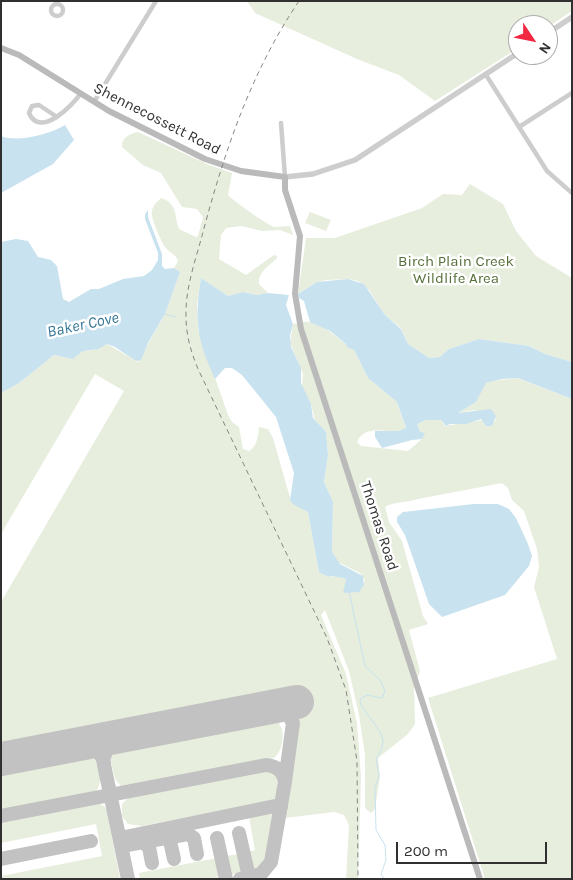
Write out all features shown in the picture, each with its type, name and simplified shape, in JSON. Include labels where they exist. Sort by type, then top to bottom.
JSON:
[{"type":"main road","name":"Shennecossett Road","points":[[1,48],[19,55],[94,102],[210,161],[241,171],[285,177]]},
{"type":"main road","name":"Thomas Road","points":[[285,177],[286,190],[300,236],[295,296],[305,344],[480,879]]},
{"type":"street","points":[[94,102],[156,1]]},
{"type":"street","points":[[558,26],[572,17]]},
{"type":"street","name":"Shennecossett Road","points":[[285,177],[313,174],[355,160],[508,60]]},
{"type":"street","points":[[486,75],[551,177],[572,193]]},
{"type":"street","points":[[57,117],[39,105],[32,106],[29,113],[33,120],[38,122],[57,117],[63,114],[81,93]]},
{"type":"street","points":[[519,127],[572,93]]},
{"type":"street","points":[[281,123],[285,177]]},
{"type":"green space","points":[[247,1],[572,1],[572,11],[558,20],[558,15],[508,15],[508,54],[435,101],[399,75],[357,59],[255,13]]},
{"type":"green space","points":[[138,132],[209,165],[232,173],[228,195],[231,198],[271,226],[290,226],[293,235],[280,230],[262,231],[241,226],[226,228],[221,235],[219,259],[246,275],[274,255],[277,256],[262,273],[259,280],[259,284],[268,293],[257,295],[246,292],[228,296],[201,278],[197,304],[198,329],[228,415],[232,422],[239,427],[243,449],[249,451],[254,447],[259,427],[268,429],[273,438],[291,501],[308,512],[319,572],[346,579],[348,591],[353,592],[362,588],[365,580],[360,573],[338,562],[332,552],[333,502],[324,482],[328,455],[326,432],[315,420],[311,404],[302,387],[303,374],[290,343],[293,324],[310,322],[333,334],[354,350],[368,378],[397,402],[406,429],[366,433],[357,442],[361,446],[408,451],[422,439],[417,424],[426,420],[441,420],[445,426],[483,420],[485,424],[494,422],[496,419],[474,410],[458,413],[476,402],[484,384],[492,381],[517,378],[572,399],[572,879],[485,879],[428,698],[557,659],[534,587],[539,567],[537,549],[524,511],[512,500],[508,488],[502,483],[397,503],[385,507],[389,522],[402,541],[423,616],[428,624],[409,630],[420,671],[414,689],[415,724],[408,734],[378,758],[380,776],[375,809],[371,813],[365,808],[365,755],[359,715],[349,671],[325,610],[321,615],[346,674],[357,723],[361,776],[358,879],[346,879],[349,825],[344,815],[334,812],[285,818],[299,725],[295,691],[1,748],[1,602],[124,391],[95,374],[1,534],[1,393],[19,383],[54,355],[73,359],[83,351],[93,350],[107,344],[138,362],[165,314],[180,272],[174,268],[178,261],[177,259],[165,247],[156,229],[152,214],[153,207],[161,198],[166,200],[173,207],[179,229],[196,237],[198,236],[203,217],[197,209],[182,207],[161,173],[143,165],[122,147],[126,137]]},
{"type":"green space","name":"Birch Plain Creek Wildlife Area","points":[[470,184],[503,204],[516,231],[536,256],[572,278],[572,362],[545,354],[529,346],[479,339],[449,349],[440,357],[429,358],[408,344],[401,328],[385,315],[369,290],[358,281],[348,279],[326,280],[317,282],[298,294],[306,238],[335,238],[422,208],[443,194],[462,195]]},
{"type":"green space","points":[[310,212],[331,220],[326,231],[305,223]]},
{"type":"green space","points":[[268,719],[278,722],[283,736],[280,751],[274,758],[128,787],[121,786],[115,779],[110,758],[118,748]]},
{"type":"green space","points":[[83,755],[92,757],[97,764],[100,783],[96,791],[1,811],[1,771]]},
{"type":"green space","points":[[263,770],[272,771],[278,777],[276,800],[142,826],[128,824],[122,816],[122,804],[130,796]]},
{"type":"green space","points":[[95,802],[104,806],[107,811],[120,879],[1,879],[1,876],[102,856],[96,824],[1,843],[1,820]]},
{"type":"green space","points":[[274,812],[265,868],[252,871],[248,852],[255,850],[249,817]]},
{"type":"green space","points":[[239,854],[243,872],[230,875],[226,856]]},
{"type":"green space","points":[[217,858],[221,877],[210,879],[140,879],[139,873]]},
{"type":"water","points":[[65,125],[74,140],[53,164],[1,193],[1,136],[8,138],[34,137]]},
{"type":"water","name":"Baker Cove","points":[[148,210],[148,217],[162,254],[162,266],[165,269],[174,268],[180,272],[165,314],[148,343],[141,360],[136,361],[107,344],[98,349],[83,351],[73,359],[54,355],[19,383],[1,393],[1,242],[16,239],[28,241],[38,257],[51,260],[57,266],[63,299],[69,302],[91,289],[99,289],[123,279],[144,276],[152,270],[158,260],[158,253],[145,219],[145,214]]},
{"type":"water","points":[[201,278],[228,296],[244,292],[257,295],[268,293],[289,295],[286,305],[293,324],[290,336],[291,347],[301,368],[301,383],[311,404],[313,418],[326,432],[328,455],[324,482],[333,502],[332,552],[340,564],[363,576],[364,585],[359,592],[343,593],[346,579],[319,572],[308,512],[293,504],[290,500],[294,473],[276,417],[242,375],[232,368],[225,368],[215,379],[204,352],[199,330],[198,306]]},
{"type":"water","points":[[348,279],[364,284],[385,315],[401,329],[408,344],[429,358],[440,357],[449,349],[479,339],[529,346],[545,354],[572,362],[572,399],[518,378],[486,383],[476,402],[458,413],[491,409],[496,416],[492,426],[486,426],[481,419],[466,424],[450,424],[446,426],[441,420],[426,420],[417,424],[420,432],[425,433],[422,439],[382,448],[375,437],[375,431],[399,431],[406,428],[397,402],[368,378],[354,350],[347,347],[330,331],[310,322],[304,301],[299,298],[298,294],[317,282]]},
{"type":"water","points":[[474,504],[498,504],[509,509],[516,518],[532,556],[529,566],[505,595],[442,617],[429,604],[405,535],[397,522],[397,517],[403,512]]},
{"type":"waterway","points":[[165,314],[176,317]]},
{"type":"waterway","points":[[349,591],[365,666],[380,680],[385,691],[382,698],[367,695],[360,699],[361,705],[380,732],[383,740],[382,748],[376,759],[379,776],[375,788],[376,830],[385,845],[386,860],[381,874],[384,879]]},
{"type":"taxiway","points":[[272,707],[286,711],[293,723],[285,781]]},
{"type":"taxiway","points":[[121,736],[108,746],[103,760],[128,879]]},
{"type":"taxiway","points":[[77,744],[97,752],[104,763]]},
{"type":"taxiway","points":[[1,816],[266,765],[270,766],[281,772],[285,782],[271,862],[261,874],[240,879]]},
{"type":"taxiway","points":[[197,854],[194,838],[188,834],[127,845],[120,838],[275,806],[281,807]]},
{"type":"taxiway","points":[[239,833],[249,877]]},
{"type":"taxiway","points":[[165,838],[170,841],[174,859]]},
{"type":"taxiway","points":[[217,838],[226,879]]},
{"type":"taxiway","points":[[1,859],[91,841]]},
{"type":"taxiway","points":[[142,842],[149,847],[152,863]]},
{"type":"runway","points":[[1,759],[297,702]]},
{"type":"railway","points":[[299,1],[282,28],[253,84],[230,142],[211,201],[192,274],[187,295],[186,324],[189,343],[198,369],[327,638],[346,690],[357,761],[358,879]]}]
